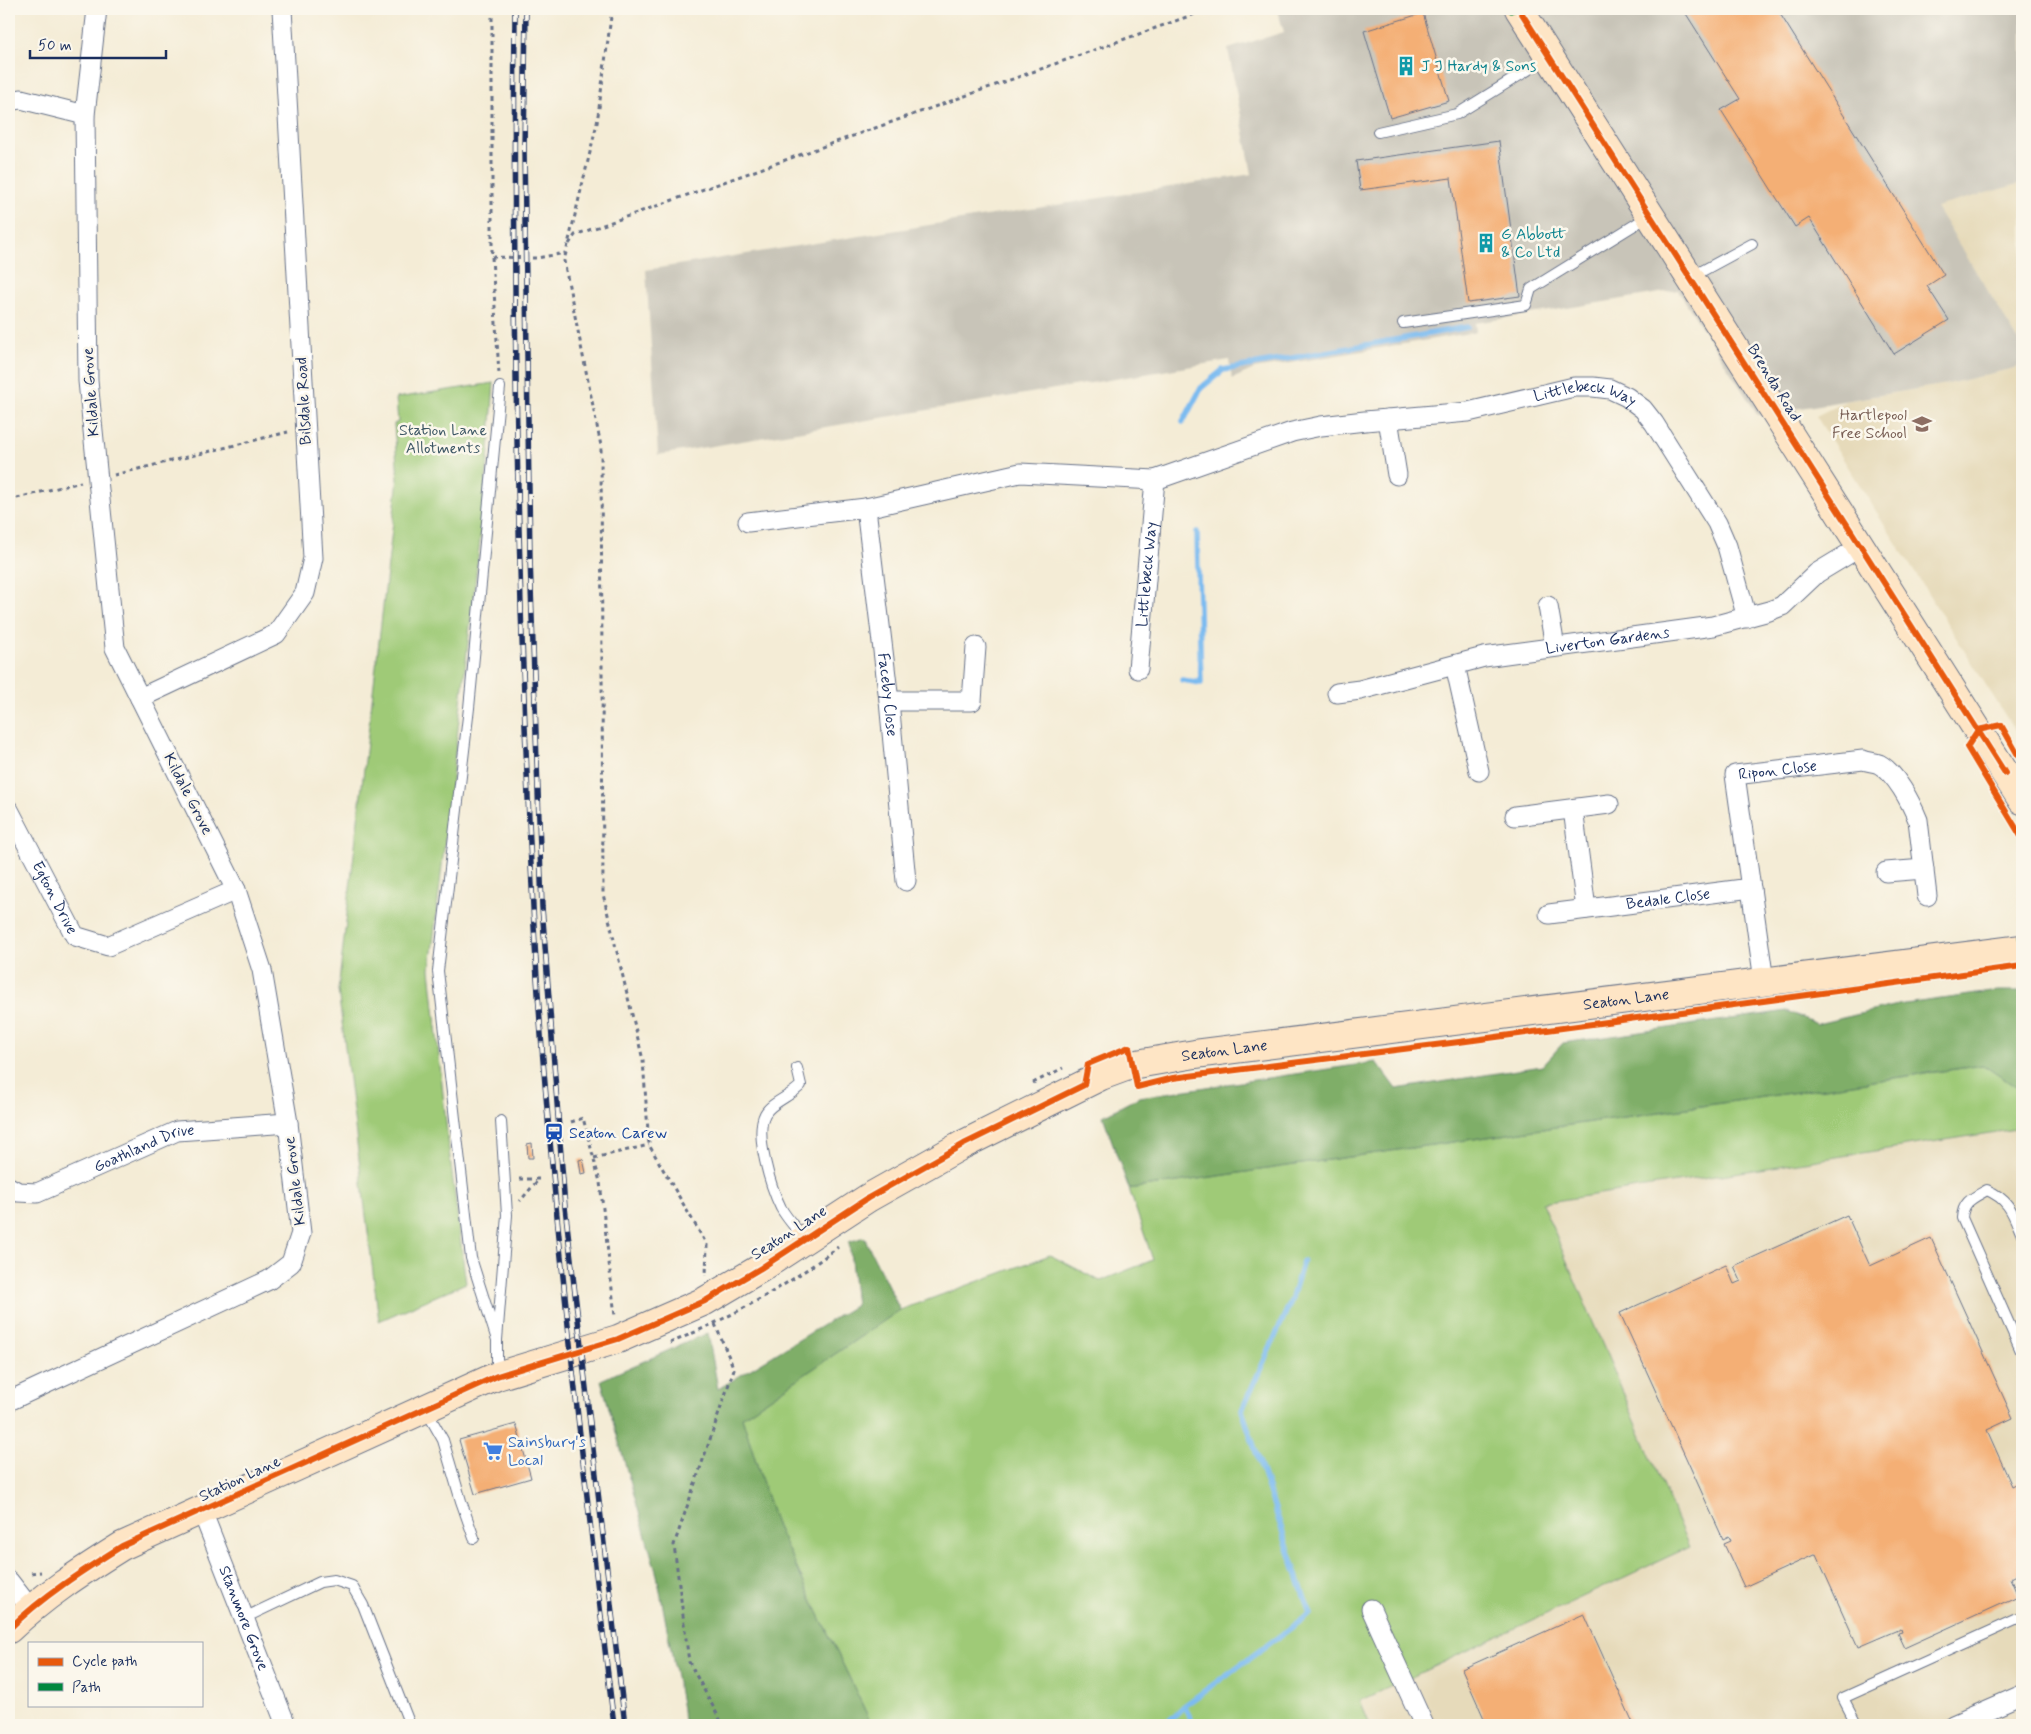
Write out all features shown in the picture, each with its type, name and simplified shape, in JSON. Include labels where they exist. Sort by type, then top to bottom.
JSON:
[{"type":"main road","name":"Brenda Road","points":[[1519,9],[2022,800]]},
{"type":"main road","name":"Seaton Lane","points":[[497,1376],[618,1339],[705,1301],[761,1268],[868,1198],[964,1144],[1101,1076],[1131,1065],[1195,1054],[2022,949]]},
{"type":"main road","name":"Station Lane","points":[[9,1629],[30,1608],[122,1546],[497,1376]]},
{"type":"street","name":"Kildale Grove","points":[[9,1401],[269,1280],[291,1263],[301,1233],[288,1123],[262,970],[236,890],[115,648],[88,380],[85,115],[97,9]]},
{"type":"street","name":"Bilsdale Road","points":[[140,698],[276,634],[305,593],[313,558],[282,9]]},
{"type":"street","points":[[9,101],[21,99],[85,115]]},
{"type":"street","name":"Littlebeck Way","points":[[1138,670],[1155,480],[1292,432],[1320,426],[1468,412],[1574,387],[1610,389],[1627,397],[1642,409],[1654,423],[1717,523],[1727,546],[1747,618]]},
{"type":"street","points":[[1388,419],[1397,474]]},
{"type":"street","points":[[748,522],[866,508],[1020,473],[1155,480]]},
{"type":"street","name":"Faceby Close","points":[[866,508],[889,700],[906,881]]},
{"type":"street","name":"Liverton Gardens","points":[[1337,693],[1360,690],[1484,658],[1713,626],[1747,618],[1782,606],[1817,573],[1860,547]]},
{"type":"street","points":[[1548,606],[1555,647]]},
{"type":"street","points":[[889,700],[972,701],[976,647]]},
{"type":"street","points":[[1455,665],[1479,771]]},
{"type":"street","name":"Ripon Close","points":[[1764,981],[1735,775],[1863,760],[1878,764],[1890,773],[1913,808],[1918,820],[1927,896]]},
{"type":"street","points":[[1516,816],[1609,804]]},
{"type":"street","points":[[1573,809],[1586,909]]},
{"type":"street","name":"Egton Drive","points":[[9,810],[75,936],[108,946],[236,890]]},
{"type":"street","points":[[1886,872],[1924,869]]},
{"type":"street","name":"Bedale Close","points":[[1549,914],[1750,888]]},
{"type":"street","name":"Goathland Drive","points":[[9,1187],[18,1192],[37,1193],[177,1131],[288,1123]]},
{"type":"street","name":"Stanmore Grove","points":[[202,1511],[286,1725]]},
{"type":"street","points":[[9,1582],[30,1608]]},
{"type":"street","points":[[1371,1609],[1424,1725]]},
{"type":"street","points":[[1954,1725],[2022,1695]]},
{"type":"lane","points":[[1378,132],[1457,114],[1549,56]]},
{"type":"lane","points":[[1403,323],[1526,305],[1531,289],[1650,215]]},
{"type":"lane","points":[[1690,277],[1752,244]]},
{"type":"lane","points":[[497,1340],[472,1258],[438,972],[469,708],[500,387]]},
{"type":"lane","points":[[798,1068],[801,1085],[794,1093],[765,1112],[761,1127],[770,1179],[782,1208],[805,1240]]},
{"type":"lane","points":[[497,1376],[497,1340],[507,1216],[502,1121]]},
{"type":"lane","points":[[2022,1235],[2009,1206],[1999,1195],[1987,1190],[1971,1199],[1963,1208],[1962,1218],[2022,1353]]},
{"type":"lane","points":[[426,1409],[443,1440],[474,1538]]},
{"type":"lane","points":[[244,1618],[320,1582],[334,1580],[352,1586],[364,1605],[410,1725]]},
{"type":"lane","points":[[1857,1725],[1843,1698],[2022,1617]]},
{"type":"path","points":[[492,9],[492,257],[500,387]]},
{"type":"path","points":[[612,9],[596,123],[564,261],[601,446],[602,894],[643,1060],[648,1145],[707,1245],[706,1285]]},
{"type":"path","points":[[567,248],[575,235],[1209,9]]},
{"type":"path","points":[[492,257],[537,258],[565,253]]},
{"type":"path","points":[[9,500],[306,428]]},
{"type":"path","points":[[571,1122],[583,1118],[600,1182],[615,1317]]},
{"type":"path","points":[[594,1158],[648,1145]]},
{"type":"path","points":[[506,1179],[539,1179],[507,1216]]},
{"type":"path","points":[[714,1324],[734,1369],[674,1545],[689,1662],[723,1725]]},
{"type":"shaded area","points":[[1277,9],[2022,9],[2022,183],[1936,207],[2022,346],[2022,366],[1948,384],[1758,415],[1678,290],[1475,323],[1476,332],[1254,369],[1232,379],[1229,360],[658,455],[646,270],[1252,174],[1228,49],[1284,32]]},
{"type":"shaded area","points":[[2022,183],[2022,346],[1935,206]]},
{"type":"shaded area","points":[[2022,366],[2022,742],[1816,416],[1846,401],[1948,384]]},
{"type":"shaded area","points":[[2022,1128],[2022,1725],[1370,1725],[1359,1701],[1689,1547],[1542,1203]]},
{"type":"green space","name":"Station Lane Allotments","points":[[494,383],[480,540],[430,969],[448,1142],[466,1283],[379,1321],[338,990],[398,479],[394,424],[398,422],[396,398]]},
{"type":"green space","points":[[1998,991],[2022,991],[2022,1091],[1983,1065],[1129,1189],[1103,1116],[1139,1097],[1376,1062],[1396,1089],[1542,1066],[1563,1043],[1787,1011],[1817,1024],[1898,1005]]},
{"type":"green space","points":[[1984,1065],[2022,1091],[2022,1128],[1542,1203],[1689,1547],[1360,1701],[1370,1725],[872,1725],[776,1525],[742,1417],[900,1310],[1050,1255],[1100,1281],[1153,1260],[1129,1189]]},
{"type":"green space","points":[[864,1237],[900,1310],[742,1417],[776,1525],[872,1725],[685,1725],[657,1575],[601,1380],[708,1333],[718,1389],[856,1305],[849,1242]]},
{"type":"building","points":[[1683,9],[1777,9],[1944,275],[1927,286],[1949,320],[1894,354],[1809,218],[1795,227],[1721,110],[1740,99]]},
{"type":"building","name":"J J Hardy & Sons","points":[[1423,13],[1449,101],[1390,118],[1364,31]]},
{"type":"building","name":"G Abbott & Co Ltd","points":[[1499,141],[1520,296],[1468,303],[1451,178],[1360,190],[1356,161]]},
{"type":"building","points":[[532,1143],[533,1158],[528,1158],[527,1144]]},
{"type":"building","points":[[583,1159],[586,1173],[581,1174],[579,1160]]},
{"type":"building","points":[[1847,1215],[1870,1266],[1931,1238],[2013,1418],[1987,1430],[2012,1486],[2022,1481],[2022,1572],[2010,1578],[2018,1596],[1904,1648],[1897,1633],[1901,1632],[1900,1629],[1858,1647],[1816,1554],[1744,1587],[1724,1544],[1731,1541],[1729,1536],[1723,1539],[1620,1313],[1726,1265],[1734,1284],[1741,1281],[1734,1266]]},
{"type":"building","name":"Sainsbury's Local","points":[[516,1424],[531,1478],[475,1494],[459,1440]]},
{"type":"building","points":[[1584,1614],[1634,1725],[1487,1725],[1462,1669]]},
{"type":"waterway","points":[[1183,422],[1201,388],[1223,370],[1468,327]]},
{"type":"waterway","points":[[1182,680],[1201,683],[1197,532]]},
{"type":"waterway","points":[[1184,1706],[1310,1614],[1242,1410],[1291,1301],[1303,1261]]},
{"type":"waterway","points":[[1165,1725],[1184,1706],[1194,1725]]},
{"type":"railway","points":[[515,9],[514,188],[517,457],[525,726],[535,943],[544,1072],[567,1317],[614,1725]]},
{"type":"railway","points":[[526,9],[524,150],[530,558],[542,907],[565,1207],[625,1725]]},
{"type":"marked path","points":[[1509,9],[1511,11],[1516,9]]},
{"type":"marked path","points":[[2022,937],[2020,937],[2022,950]]},
{"type":"cycle path","points":[[1519,9],[2005,773]]},
{"type":"cycle path","points":[[2022,762],[2001,725],[1978,730],[1967,747],[2022,838]]},
{"type":"cycle path","points":[[1084,1085],[1088,1064],[1129,1047],[1137,1087],[1173,1078],[1459,1042],[2022,966]]},
{"type":"cycle path","points":[[9,1629],[49,1595],[122,1546],[497,1376],[618,1339],[705,1301],[761,1268],[868,1198],[964,1144],[1084,1085]]},
{"type":"place","name":"J J Hardy & Sons","points":[[1406,66]]},
{"type":"place","name":"G Abbott & Co Ltd","points":[[1486,243]]},
{"type":"place","name":"Hartlepool Free School","points":[[1922,424]]},
{"type":"place","name":"Seaton Carew","points":[[554,1133]]},
{"type":"place","name":"Sainsbury's Local","points":[[493,1451]]}]
